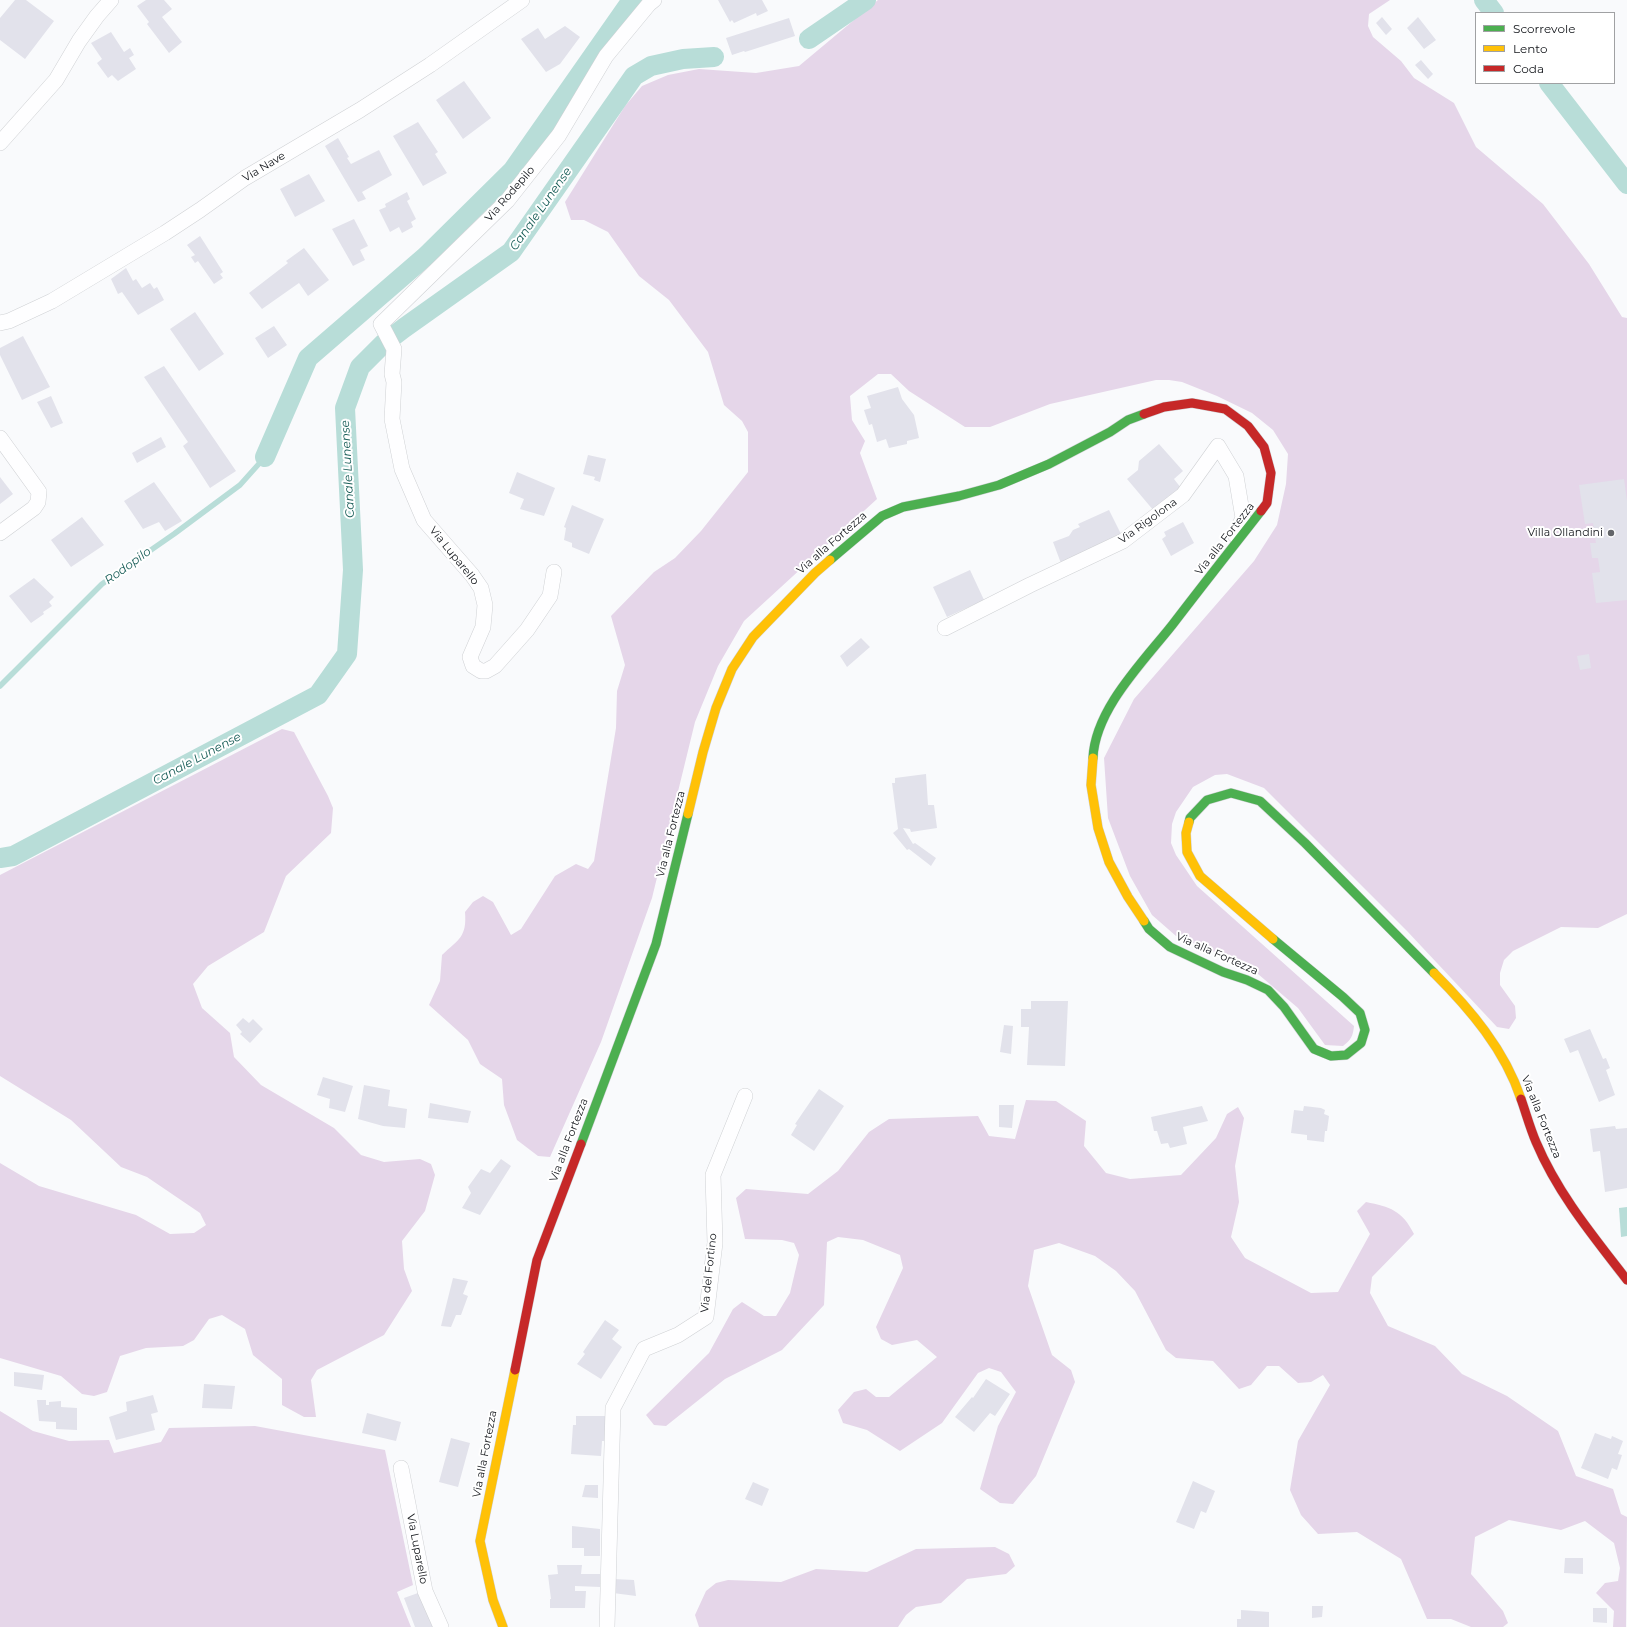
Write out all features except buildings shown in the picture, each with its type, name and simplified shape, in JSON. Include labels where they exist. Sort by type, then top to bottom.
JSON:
[{"type":"street","points":[[0,142],[56,80],[79,40],[111,0]]},
{"type":"street","name":"Via Nave","points":[[0,323],[52,301],[164,233],[245,178],[360,110],[430,65],[522,0]]},
{"type":"street","name":"Via Rodepilo","points":[[394,382],[392,374],[394,349],[381,324],[507,201],[555,142],[606,56],[654,0]]},
{"type":"street","name":"Via Luparello","points":[[394,382],[392,419],[402,469],[424,520],[472,575],[481,588],[485,605],[483,628],[470,657],[471,662],[476,669],[481,671],[491,669],[527,630],[550,596],[554,572]]},
{"type":"street","name":"Via alla Fortezza","points":[[503,1627],[493,1600],[480,1541],[537,1260],[656,944],[703,752],[716,708],[732,669],[749,644],[815,573],[860,533],[882,516],[903,507],[959,496],[998,485],[1049,464],[1110,432],[1128,420],[1164,407],[1192,403],[1225,409],[1248,426],[1264,447],[1271,473],[1267,503],[1132,674],[1104,717],[1093,750],[1091,785],[1098,828],[1109,862],[1128,897],[1149,929],[1170,948],[1268,990],[1284,1007],[1314,1049],[1331,1056],[1346,1055],[1361,1043],[1365,1030],[1360,1013],[1200,876],[1187,852],[1186,833],[1190,818],[1207,800],[1231,793],[1260,801],[1305,842],[1447,986],[1487,1033],[1516,1083],[1536,1142],[1556,1182],[1578,1217],[1627,1280]]},
{"type":"street","points":[[0,438],[39,492],[38,502],[34,508],[0,534]]},
{"type":"street","name":"Via Rigolona","points":[[945,628],[1122,541],[1183,495],[1218,446],[1236,476],[1243,518],[1221,563]]},
{"type":"street","name":"Via del Fortino","points":[[607,1627],[613,1408],[644,1349],[678,1336],[706,1317],[714,1243],[713,1175],[745,1096]]},
{"type":"street","name":"Via Luparello","points":[[401,1468],[425,1591],[441,1627]]},
{"type":"shaded area","points":[[878,0],[1390,0],[1369,14],[1368,26],[1373,37],[1401,61],[1414,78],[1454,103],[1476,147],[1543,204],[1589,264],[1622,317],[1627,318],[1627,914],[1598,928],[1561,927],[1513,951],[1504,960],[1500,973],[1500,985],[1515,1006],[1516,1018],[1509,1029],[1497,1027],[1407,931],[1264,788],[1227,774],[1215,775],[1193,787],[1176,812],[1172,824],[1171,843],[1176,855],[1197,886],[1354,1026],[1351,1038],[1343,1046],[1325,1045],[1298,1008],[1258,974],[1232,959],[1176,936],[1152,915],[1130,876],[1108,818],[1104,758],[1134,699],[1254,561],[1277,525],[1286,484],[1288,454],[1273,430],[1252,413],[1217,396],[1182,382],[1169,380],[1156,380],[1050,404],[990,427],[965,427],[909,391],[891,374],[878,374],[850,396],[852,420],[865,441],[860,453],[877,499],[744,621],[718,666],[695,722],[652,898],[601,1042],[550,1157],[538,1156],[517,1140],[504,1105],[502,1079],[480,1064],[468,1040],[429,1005],[440,981],[442,955],[461,937],[465,927],[465,912],[473,902],[483,896],[493,902],[511,935],[521,929],[555,876],[576,864],[588,869],[594,861],[616,728],[617,691],[625,665],[611,616],[654,572],[675,558],[701,531],[748,472],[748,432],[742,421],[724,405],[708,352],[669,300],[639,276],[608,232],[584,220],[571,220],[565,202],[625,106],[642,86],[668,75],[699,69],[756,73],[799,66]]},
{"type":"shaded area","points":[[282,729],[294,732],[328,796],[333,808],[331,833],[286,876],[264,932],[208,966],[193,984],[202,1008],[230,1033],[234,1057],[261,1085],[334,1128],[361,1155],[384,1162],[420,1159],[431,1164],[435,1175],[425,1211],[402,1241],[404,1269],[412,1291],[384,1335],[317,1370],[311,1380],[316,1417],[304,1417],[282,1405],[282,1379],[253,1355],[245,1329],[222,1315],[209,1319],[194,1340],[183,1346],[146,1348],[120,1356],[107,1392],[94,1396],[82,1394],[61,1376],[0,1358],[0,1163],[39,1186],[136,1215],[170,1234],[194,1233],[206,1225],[200,1213],[147,1177],[121,1167],[71,1120],[0,1076],[0,875]]},
{"type":"shaded area","points":[[1026,1100],[1056,1101],[1086,1121],[1084,1146],[1106,1173],[1130,1179],[1181,1175],[1216,1138],[1227,1114],[1238,1107],[1244,1118],[1235,1166],[1239,1202],[1231,1237],[1245,1258],[1311,1293],[1338,1292],[1370,1234],[1357,1211],[1366,1202],[1389,1208],[1400,1215],[1414,1234],[1372,1277],[1370,1293],[1388,1326],[1435,1346],[1462,1374],[1507,1396],[1558,1431],[1576,1476],[1613,1489],[1621,1514],[1627,1517],[1626,1627],[1613,1627],[1614,1611],[1596,1593],[1605,1583],[1618,1581],[1620,1568],[1614,1543],[1585,1521],[1561,1530],[1509,1520],[1475,1537],[1471,1574],[1503,1611],[1508,1623],[1503,1627],[1471,1627],[1451,1619],[1427,1619],[1401,1559],[1357,1532],[1318,1534],[1301,1515],[1290,1490],[1298,1441],[1330,1385],[1323,1375],[1311,1382],[1298,1383],[1279,1366],[1267,1366],[1251,1385],[1239,1389],[1213,1361],[1176,1358],[1166,1350],[1135,1291],[1116,1271],[1095,1256],[1059,1243],[1034,1250],[1028,1286],[1052,1355],[1071,1370],[1075,1382],[1036,1476],[1013,1504],[1000,1503],[980,1489],[998,1426],[1016,1392],[1001,1372],[989,1368],[978,1373],[942,1423],[900,1451],[867,1430],[843,1423],[838,1410],[854,1392],[866,1389],[876,1397],[889,1397],[937,1357],[917,1340],[892,1345],[881,1339],[876,1327],[903,1268],[900,1255],[863,1240],[838,1237],[827,1242],[824,1305],[782,1350],[725,1379],[666,1426],[654,1425],[646,1415],[709,1353],[733,1309],[742,1302],[764,1316],[776,1316],[790,1293],[799,1255],[794,1243],[782,1240],[745,1239],[736,1198],[746,1189],[808,1194],[838,1171],[869,1132],[889,1119],[978,1116],[989,1136],[1015,1139]]},
{"type":"shaded area","points":[[1627,1207],[1627,1236],[1621,1237],[1619,1208]]},
{"type":"shaded area","points":[[0,1411],[33,1431],[69,1441],[109,1440],[114,1453],[161,1442],[169,1428],[255,1426],[385,1450],[413,1585],[397,1592],[411,1627],[0,1627]]},
{"type":"shaded area","points":[[995,1547],[1009,1554],[1015,1566],[1006,1574],[967,1579],[941,1603],[916,1607],[906,1615],[898,1627],[699,1627],[695,1615],[706,1591],[716,1583],[728,1580],[781,1582],[816,1569],[867,1572],[916,1549]]},
{"type":"waterway","points":[[265,457],[308,358],[426,256],[513,170],[632,0]]},
{"type":"waterway","name":"Canale Lunense","points":[[809,39],[866,0]]},
{"type":"waterway","name":"Canale Lunense","points":[[1484,0],[1493,12]]},
{"type":"waterway","name":"Canale Lunense","points":[[0,858],[13,856],[318,695],[347,654],[353,570],[345,408],[360,367],[383,344],[404,328],[511,252],[634,76],[651,66],[683,59],[714,57]]},
{"type":"waterway","name":"Canale Lunense","points":[[1550,84],[1627,184]]},
{"type":"waterway","name":"Rodopilo","points":[[0,686],[102,584],[174,534],[240,485],[265,457]]},
{"type":"traffic: fast","points":[[830,560],[882,516],[903,507],[959,496],[999,485],[1049,464],[1110,432],[1128,420],[1144,414]]},
{"type":"traffic: fast","points":[[1093,758],[1096,740],[1102,722],[1123,686],[1261,511]]},
{"type":"traffic: fast","points":[[1189,822],[1190,818],[1207,800],[1231,793],[1260,801],[1305,843],[1434,973]]},
{"type":"traffic: fast","points":[[581,1144],[656,944],[688,814]]},
{"type":"traffic: fast","points":[[1144,921],[1149,929],[1170,947],[1223,972],[1247,980],[1268,990],[1284,1007],[1314,1049],[1331,1056],[1346,1055],[1361,1043],[1365,1030],[1360,1013],[1273,939]]},
{"type":"traffic: slow","points":[[688,814],[703,752],[716,708],[732,669],[753,637],[815,573],[830,560]]},
{"type":"traffic: slow","points":[[1093,758],[1091,785],[1098,828],[1109,862],[1128,897],[1144,921]]},
{"type":"traffic: slow","points":[[1189,822],[1186,833],[1187,852],[1200,876],[1273,939]]},
{"type":"traffic: slow","points":[[1434,973],[1461,1001],[1485,1031],[1506,1064],[1521,1099]]},
{"type":"traffic: slow","points":[[503,1627],[493,1600],[480,1541],[515,1370]]},
{"type":"traffic: jam","points":[[1144,414],[1164,407],[1192,403],[1225,409],[1248,426],[1264,447],[1271,473],[1267,503],[1261,511]]},
{"type":"traffic: jam","points":[[1521,1099],[1536,1142],[1565,1197],[1627,1280]]},
{"type":"traffic: jam","points":[[515,1370],[537,1260],[581,1144]]},
{"type":"place","name":"Villa Ollandini","points":[[1611,533]]}]
